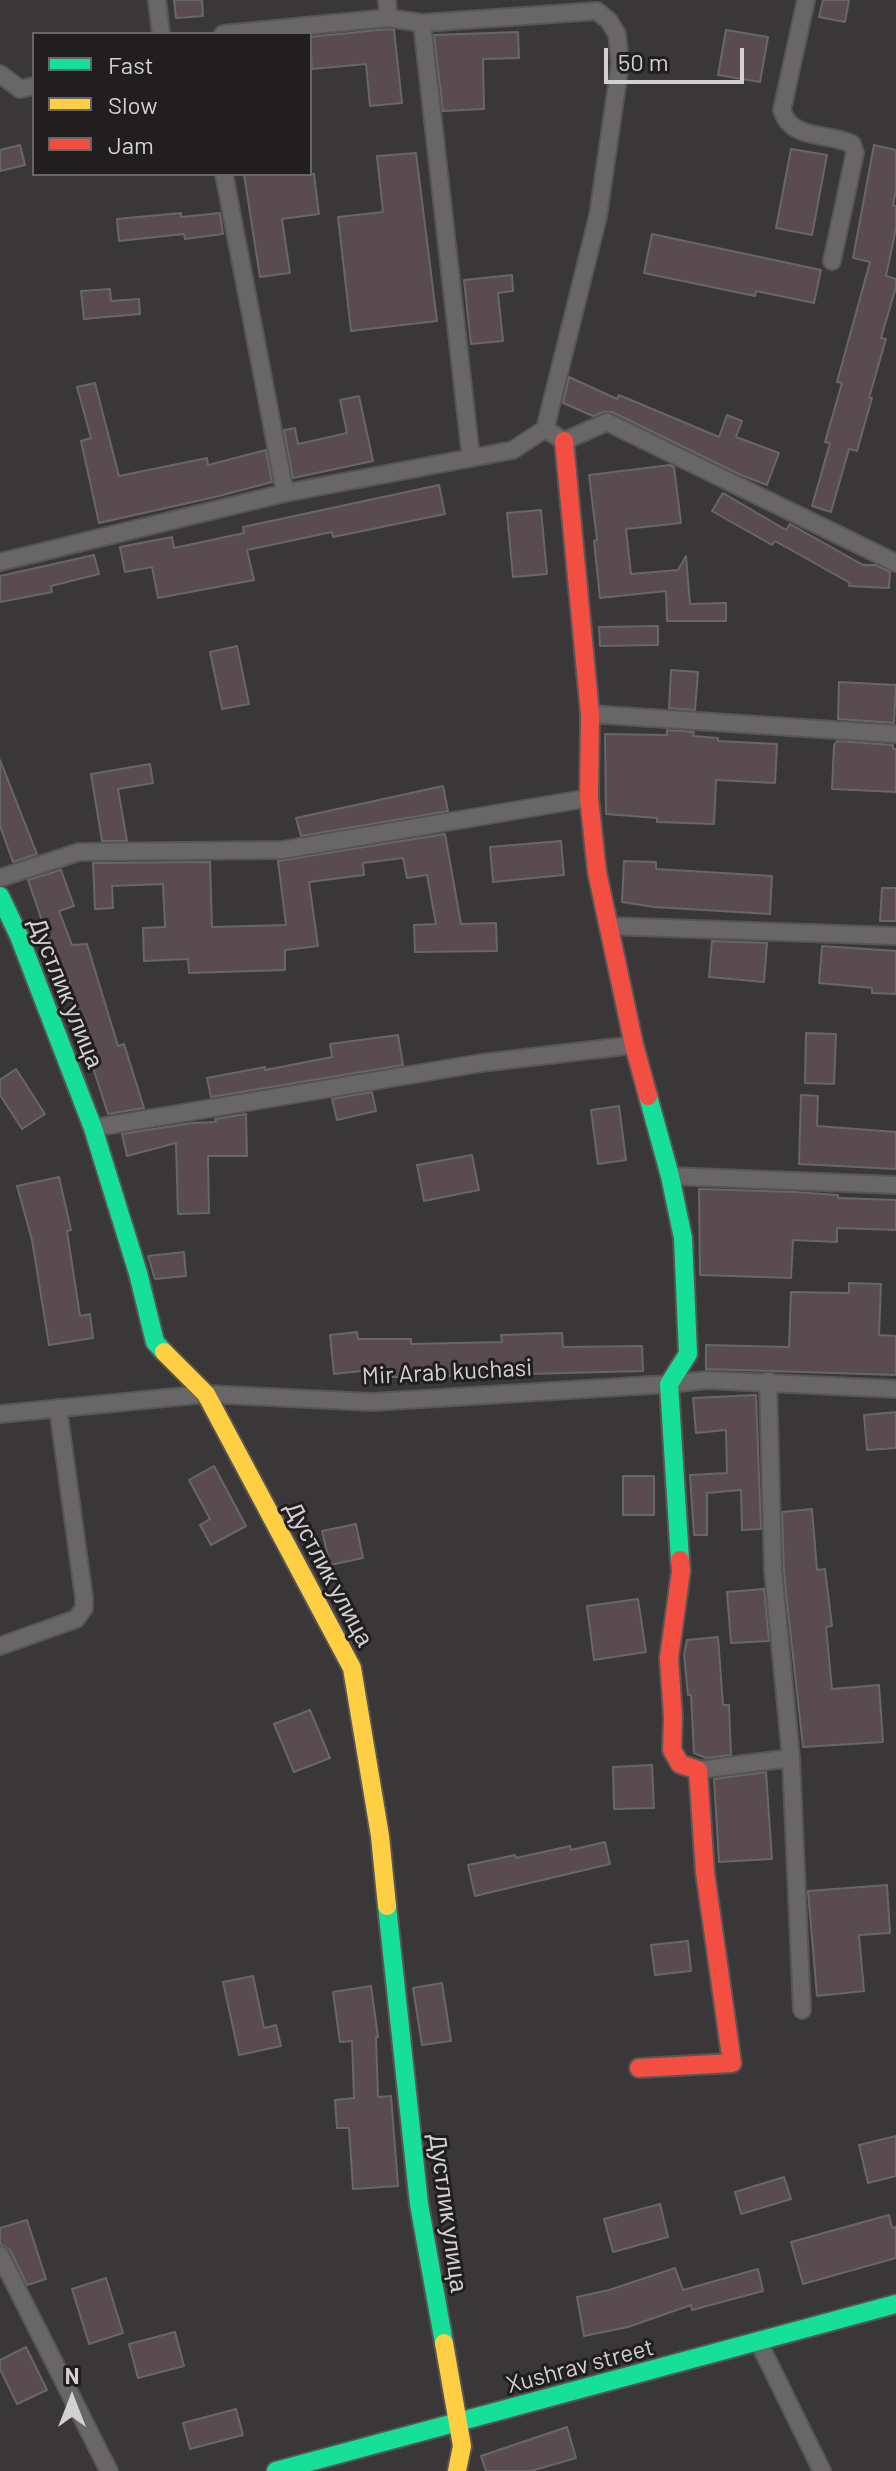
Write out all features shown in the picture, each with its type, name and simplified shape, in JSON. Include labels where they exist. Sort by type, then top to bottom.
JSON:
[{"type":"street","points":[[157,0],[161,32]]},
{"type":"street","points":[[387,0],[388,18]]},
{"type":"street","points":[[806,0],[782,110],[785,120],[799,131],[844,140],[852,144],[855,153],[832,261]]},
{"type":"street","points":[[0,562],[285,493],[513,450],[545,429],[598,216],[620,64],[617,34],[609,21],[596,6],[422,23],[388,18],[244,32]]},
{"type":"street","points":[[422,23],[471,458]]},
{"type":"street","points":[[0,74],[20,89],[32,86]]},
{"type":"street","points":[[224,176],[285,493]]},
{"type":"street","points":[[564,441],[607,422],[896,563]]},
{"type":"street","points":[[545,429],[564,441]]},
{"type":"street","points":[[564,441],[590,714],[589,798],[597,872],[634,1045],[670,1176],[683,1238],[688,1354],[669,1384],[681,1571],[669,1658],[672,1750],[680,1764],[698,1770],[791,1758]]},
{"type":"street","points":[[590,714],[896,734]]},
{"type":"street","points":[[0,878],[79,852],[282,850],[589,798]]},
{"type":"street","name":"Дустлик улица","points":[[0,896],[19,936],[93,1128],[138,1273],[155,1342],[206,1394],[352,1668],[380,1836],[419,2204],[462,2446],[457,2471]]},
{"type":"street","points":[[608,926],[896,936]]},
{"type":"street","points":[[93,1128],[481,1063],[634,1045]]},
{"type":"street","points":[[670,1176],[896,1185]]},
{"type":"street","name":"Mir Arab kuchasi","points":[[0,1414],[206,1394],[372,1402],[707,1380],[896,1389]]},
{"type":"street","points":[[768,1381],[773,1570],[791,1758],[802,2010]]},
{"type":"street","points":[[0,1646],[76,1619],[84,1608],[58,1408]]},
{"type":"street","points":[[639,2068],[732,2063],[705,1872],[698,1770]]},
{"type":"street","points":[[0,2255],[109,2471]]},
{"type":"street","name":"Xushrav street","points":[[276,2471],[896,2304]]},
{"type":"street","points":[[759,2343],[822,2471]]},
{"type":"building","points":[[174,0],[202,0],[203,16],[176,18]]},
{"type":"building","points":[[823,0],[849,0],[845,22],[819,17]]},
{"type":"building","points":[[394,30],[402,103],[370,106],[366,64],[312,69],[312,37]]},
{"type":"building","points":[[726,30],[768,37],[760,82],[718,75]]},
{"type":"building","points":[[518,32],[519,58],[483,59],[484,109],[443,111],[434,35]]},
{"type":"building","points":[[20,145],[25,165],[0,171],[0,150]]},
{"type":"building","points":[[874,145],[896,150],[893,205],[896,206],[896,228],[886,276],[896,279],[896,287],[881,338],[886,339],[857,451],[849,449],[831,512],[812,506],[830,443],[825,442],[842,383],[837,382],[870,262],[853,258]]},
{"type":"building","points":[[791,149],[827,155],[812,235],[776,228]]},
{"type":"building","points":[[416,153],[437,321],[351,331],[338,217],[383,212],[377,156]]},
{"type":"building","points":[[314,174],[319,214],[282,219],[290,273],[260,277],[244,176]]},
{"type":"building","points":[[181,213],[181,217],[220,213],[223,234],[185,239],[184,234],[119,241],[117,219]]},
{"type":"building","points":[[652,234],[821,270],[814,303],[756,291],[755,296],[644,273]]},
{"type":"building","points":[[512,275],[513,291],[498,293],[503,341],[471,344],[464,280]]},
{"type":"building","points":[[110,289],[111,301],[139,299],[140,314],[84,319],[81,291]]},
{"type":"building","points":[[569,377],[617,399],[619,395],[719,437],[727,415],[742,421],[736,437],[779,453],[767,485],[612,412],[593,416],[563,403]]},
{"type":"building","points":[[95,383],[119,476],[207,458],[208,465],[266,450],[272,482],[99,523],[81,441],[91,438],[77,387]]},
{"type":"building","points":[[359,396],[373,461],[293,478],[284,430],[295,428],[298,444],[347,433],[340,400]]},
{"type":"building","points":[[674,467],[681,523],[626,529],[631,574],[678,570],[686,556],[690,604],[726,603],[726,621],[667,621],[666,591],[600,598],[589,475]]},
{"type":"building","points":[[439,485],[445,514],[333,537],[332,532],[247,550],[254,580],[158,598],[152,567],[125,572],[120,547],[172,537],[174,548],[244,533],[243,527]]},
{"type":"building","points":[[723,493],[786,530],[790,524],[863,565],[876,565],[890,572],[889,588],[849,586],[850,583],[775,541],[772,545],[712,511]]},
{"type":"building","points":[[541,510],[547,574],[513,577],[507,513]]},
{"type":"building","points":[[94,555],[99,574],[51,586],[52,592],[0,602],[0,576]]},
{"type":"building","points":[[658,626],[658,645],[600,646],[599,627]]},
{"type":"building","points":[[237,646],[249,704],[222,709],[210,652]]},
{"type":"building","points":[[671,670],[698,672],[695,710],[669,708]]},
{"type":"building","points":[[839,682],[896,685],[894,723],[838,719]]},
{"type":"building","points":[[667,730],[694,732],[693,736],[718,738],[718,741],[777,744],[775,783],[716,780],[714,824],[657,822],[657,818],[606,814],[605,734],[667,735]]},
{"type":"building","points":[[837,741],[893,745],[896,749],[896,792],[832,789],[834,745]]},
{"type":"building","points":[[0,760],[37,854],[13,862],[0,826]]},
{"type":"building","points":[[150,764],[153,783],[118,789],[127,841],[102,841],[91,774]]},
{"type":"building","points":[[443,786],[448,811],[301,836],[296,818]]},
{"type":"building","points":[[445,834],[461,924],[496,923],[497,951],[415,952],[414,925],[436,924],[427,875],[407,878],[403,858],[363,863],[364,875],[309,882],[318,946],[285,950],[285,970],[189,973],[188,959],[144,961],[143,928],[165,927],[163,884],[112,886],[113,908],[95,909],[93,863],[210,862],[212,927],[286,925],[278,861]]},
{"type":"building","points":[[561,841],[564,875],[493,882],[490,847]]},
{"type":"building","points":[[624,861],[656,862],[656,869],[772,876],[770,914],[622,902]]},
{"type":"building","points":[[61,870],[74,906],[59,911],[72,945],[87,944],[118,1046],[124,1044],[144,1108],[108,1114],[67,987],[71,986],[44,927],[28,880]]},
{"type":"building","points":[[882,888],[896,888],[896,921],[880,921]]},
{"type":"building","points":[[712,941],[767,943],[764,982],[709,977]]},
{"type":"building","points":[[822,946],[896,951],[896,994],[872,993],[872,988],[819,983]]},
{"type":"building","points":[[806,1033],[836,1034],[834,1084],[805,1083]]},
{"type":"building","points":[[398,1035],[403,1065],[211,1097],[207,1078],[332,1057],[330,1044]]},
{"type":"building","points":[[16,1069],[45,1114],[22,1129],[0,1095],[0,1080]]},
{"type":"building","points":[[372,1092],[376,1111],[337,1120],[332,1099]]},
{"type":"building","points":[[801,1095],[818,1096],[817,1126],[896,1132],[896,1169],[799,1164]]},
{"type":"building","points":[[619,1106],[626,1160],[598,1164],[591,1110]]},
{"type":"building","points":[[246,1114],[247,1156],[208,1156],[209,1213],[178,1214],[176,1143],[127,1156],[122,1134],[216,1122],[215,1119]]},
{"type":"building","points":[[472,1155],[479,1190],[424,1201],[417,1165]]},
{"type":"building","points":[[59,1177],[71,1230],[67,1231],[80,1316],[90,1314],[93,1338],[49,1345],[32,1240],[17,1186]]},
{"type":"building","points":[[699,1189],[896,1200],[896,1230],[837,1228],[837,1242],[793,1240],[791,1278],[700,1275]]},
{"type":"building","points":[[184,1252],[186,1276],[155,1279],[148,1256]]},
{"type":"building","points":[[849,1283],[881,1284],[879,1335],[896,1336],[896,1375],[706,1369],[706,1345],[789,1347],[791,1292],[849,1293]]},
{"type":"building","points":[[357,1332],[358,1339],[411,1339],[411,1344],[502,1342],[501,1335],[562,1333],[563,1347],[642,1346],[643,1371],[410,1377],[370,1377],[371,1370],[334,1374],[330,1335]]},
{"type":"building","points":[[756,1395],[761,1529],[742,1530],[741,1490],[707,1493],[707,1535],[694,1535],[690,1475],[727,1473],[726,1430],[696,1433],[693,1398]]},
{"type":"building","points":[[896,1412],[896,1448],[867,1450],[864,1415]]},
{"type":"building","points":[[214,1466],[246,1526],[211,1545],[200,1525],[210,1519],[189,1480]]},
{"type":"building","points":[[623,1476],[654,1476],[654,1515],[623,1515]]},
{"type":"building","points":[[812,1509],[817,1570],[825,1569],[832,1626],[826,1627],[832,1689],[879,1685],[883,1742],[803,1747],[784,1574],[782,1512]]},
{"type":"building","points":[[356,1524],[363,1558],[330,1565],[322,1531]]},
{"type":"building","points":[[764,1589],[769,1641],[731,1643],[727,1592]]},
{"type":"building","points":[[638,1599],[646,1652],[594,1660],[587,1606]]},
{"type":"building","points":[[718,1637],[723,1705],[729,1705],[731,1755],[706,1758],[694,1753],[691,1695],[688,1695],[684,1655],[687,1640]]},
{"type":"building","points":[[310,1710],[330,1758],[294,1772],[274,1724]]},
{"type":"building","points":[[652,1765],[654,1808],[614,1809],[613,1767]]},
{"type":"building","points":[[766,1772],[772,1859],[719,1862],[714,1779]]},
{"type":"building","points":[[605,1842],[610,1864],[475,1896],[468,1865]]},
{"type":"building","points":[[887,1885],[890,1933],[859,1935],[864,1991],[817,1996],[808,1891]]},
{"type":"building","points":[[688,1941],[691,1971],[655,1975],[651,1945]]},
{"type":"building","points":[[253,1976],[264,2028],[276,2025],[281,2046],[239,2055],[223,1982]]},
{"type":"building","points":[[442,1983],[451,2041],[422,2045],[413,1988]]},
{"type":"building","points":[[371,1986],[378,2037],[378,2097],[391,2096],[398,2186],[353,2189],[349,2128],[337,2128],[335,2100],[354,2098],[352,2041],[340,2042],[333,1992]]},
{"type":"building","points":[[896,2136],[896,2176],[868,2183],[859,2145]]},
{"type":"building","points":[[784,2177],[791,2199],[741,2214],[735,2192]]},
{"type":"building","points":[[660,2204],[668,2237],[613,2252],[604,2219]]},
{"type":"building","points":[[889,2215],[892,2228],[896,2227],[896,2258],[803,2284],[791,2242]]},
{"type":"building","points":[[27,2220],[46,2279],[27,2285],[10,2250],[0,2244],[0,2228]]},
{"type":"building","points":[[675,2268],[683,2290],[758,2269],[763,2291],[692,2310],[691,2305],[628,2327],[584,2336],[577,2297]]},
{"type":"building","points":[[106,2278],[123,2333],[89,2344],[72,2289]]},
{"type":"building","points":[[175,2332],[184,2366],[138,2378],[129,2344]]},
{"type":"building","points":[[26,2347],[47,2390],[17,2404],[0,2369],[0,2360]]},
{"type":"building","points":[[236,2409],[243,2435],[190,2449],[183,2423]]},
{"type":"building","points":[[567,2427],[576,2458],[531,2471],[486,2471],[481,2456]]},
{"type":"traffic: fast","points":[[0,896],[19,936],[93,1128],[138,1273],[155,1342],[164,1352]]},
{"type":"traffic: fast","points":[[648,1096],[683,1238],[688,1354],[669,1384],[680,1560]]},
{"type":"traffic: fast","points":[[387,1906],[419,2204],[444,2343]]},
{"type":"traffic: fast","points":[[276,2471],[896,2304]]},
{"type":"traffic: slow","points":[[164,1352],[206,1394],[352,1668],[380,1836],[387,1906]]},
{"type":"traffic: slow","points":[[444,2343],[462,2446],[457,2471]]},
{"type":"traffic: jam","points":[[564,441],[590,714],[589,798],[597,872],[648,1096]]},
{"type":"traffic: jam","points":[[639,2068],[732,2063],[705,1872],[698,1770],[680,1764],[672,1750],[669,1658],[680,1560]]}]
